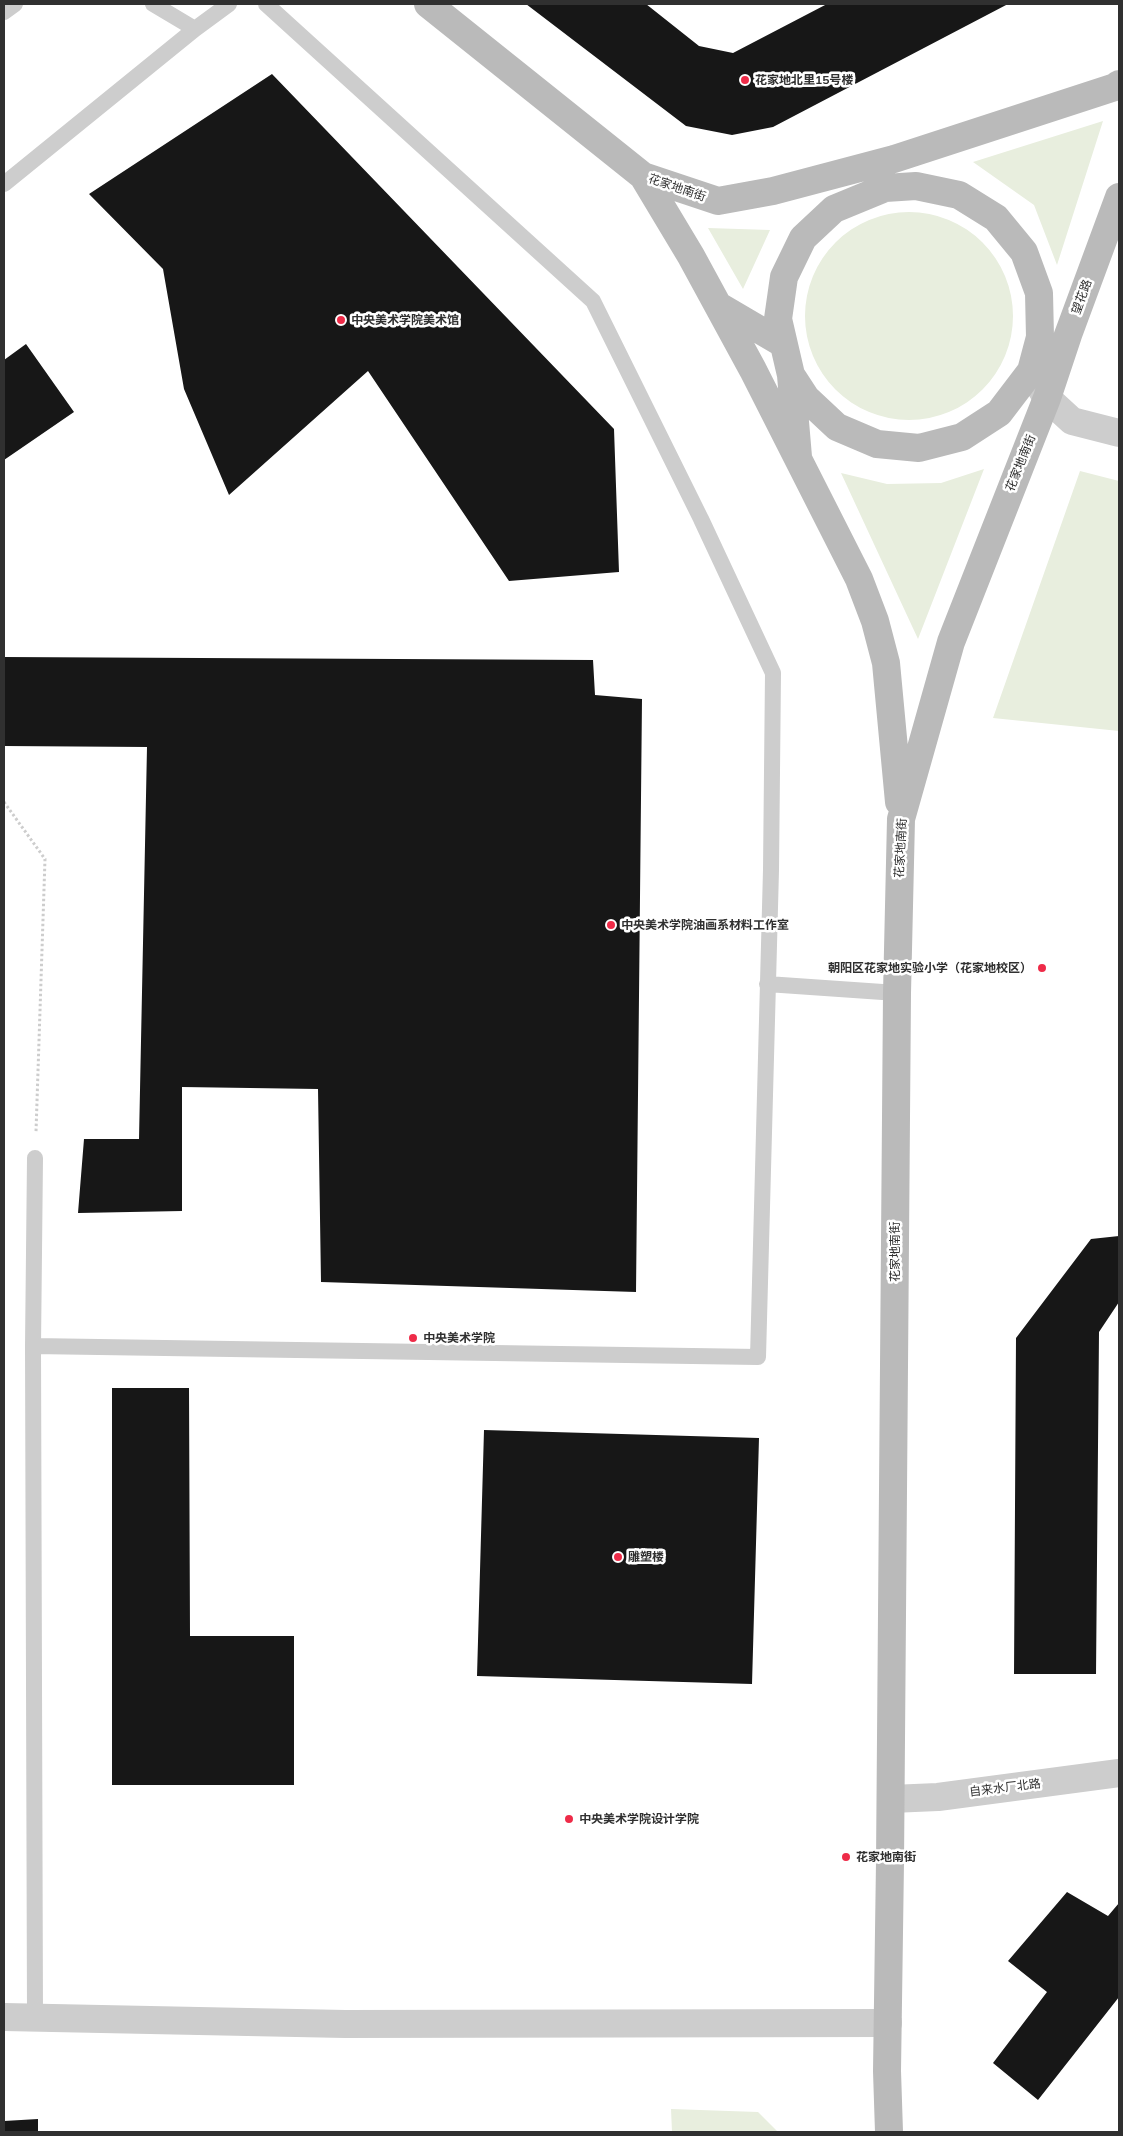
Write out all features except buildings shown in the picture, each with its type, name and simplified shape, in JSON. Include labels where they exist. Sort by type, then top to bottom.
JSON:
[{"type":"street","name":"花家地南街","points":[[428,4],[643,176],[718,201],[773,191],[894,159],[1115,87],[1119,84]]},
{"type":"street","points":[[886,188],[938,144]]},
{"type":"street","points":[[643,176],[718,305],[798,457],[859,580],[875,621],[886,663],[901,819]]},
{"type":"street","points":[[798,457],[791,375],[782,343],[778,319],[784,277],[803,238],[834,209],[886,188],[916,186],[959,195],[996,218],[1024,252],[1039,294],[1040,337],[1023,381],[1018,471]]},
{"type":"street","points":[[773,191],[854,200]]},
{"type":"street","name":"望花路","points":[[1047,398],[1119,197]]},
{"type":"street","points":[[718,305],[782,343]]},
{"type":"street","points":[[791,375],[806,398],[837,427],[877,444],[919,448],[962,437],[999,413],[1023,381],[1068,335]]},
{"type":"street","points":[[1023,381],[1047,398],[1072,421],[1119,433]]},
{"type":"street","name":"花家地南街","points":[[889,2132],[888,2023],[897,993],[901,819],[951,642],[1047,398]]},
{"type":"street","name":"自来水厂北路","points":[[891,1799],[938,1797],[1119,1773]]},
{"type":"street","points":[[4,2017],[345,2024],[888,2023]]},
{"type":"lane","points":[[4,12],[15,4]]},
{"type":"lane","points":[[153,4],[195,29]]},
{"type":"lane","points":[[4,184],[195,29],[229,4]]},
{"type":"lane","points":[[34,1346],[758,1357],[771,870],[772,673],[702,519],[593,301],[266,4]]},
{"type":"lane","points":[[767,984],[897,993]]},
{"type":"lane","points":[[35,1158],[36,2017]]},
{"type":"path","points":[[4,802],[45,859],[35,1158]]},
{"type":"green space","points":[[1103,121],[1057,265],[1034,205],[973,162]]},
{"type":"green space","points":[[909,212],[929,214],[958,224],[975,236],[989,250],[1005,276],[1011,296],[1013,316],[1011,336],[1001,365],[989,382],[975,396],[949,412],[929,418],[909,420],[889,418],[860,408],[843,396],[829,382],[813,356],[807,336],[805,316],[807,296],[817,267],[829,250],[843,236],[869,220],[889,214]]},
{"type":"green space","points":[[708,228],[770,230],[743,289]]},
{"type":"green space","points":[[984,469],[918,639],[841,473],[887,484],[941,483]]},
{"type":"green space","points":[[1080,471],[1119,481],[1119,731],[993,718]]},
{"type":"green space","points":[[671,2109],[758,2112],[778,2132],[672,2132]]},
{"type":"place","name":"花家地北里15号楼","points":[[745,80]]},
{"type":"place","name":"中央美术学院美术馆","points":[[341,320]]},
{"type":"place","name":"中央美术学院油画系材料工作室","points":[[611,925]]},
{"type":"place","name":"朝阳区花家地实验小学（花家地校区）","points":[[1042,968]]},
{"type":"place","name":"中央美术学院","points":[[413,1338]]},
{"type":"place","name":"雕塑楼","points":[[618,1557]]},
{"type":"place","name":"中央美术学院设计学院","points":[[569,1819]]},
{"type":"place","name":"花家地南街","points":[[846,1857]]}]
